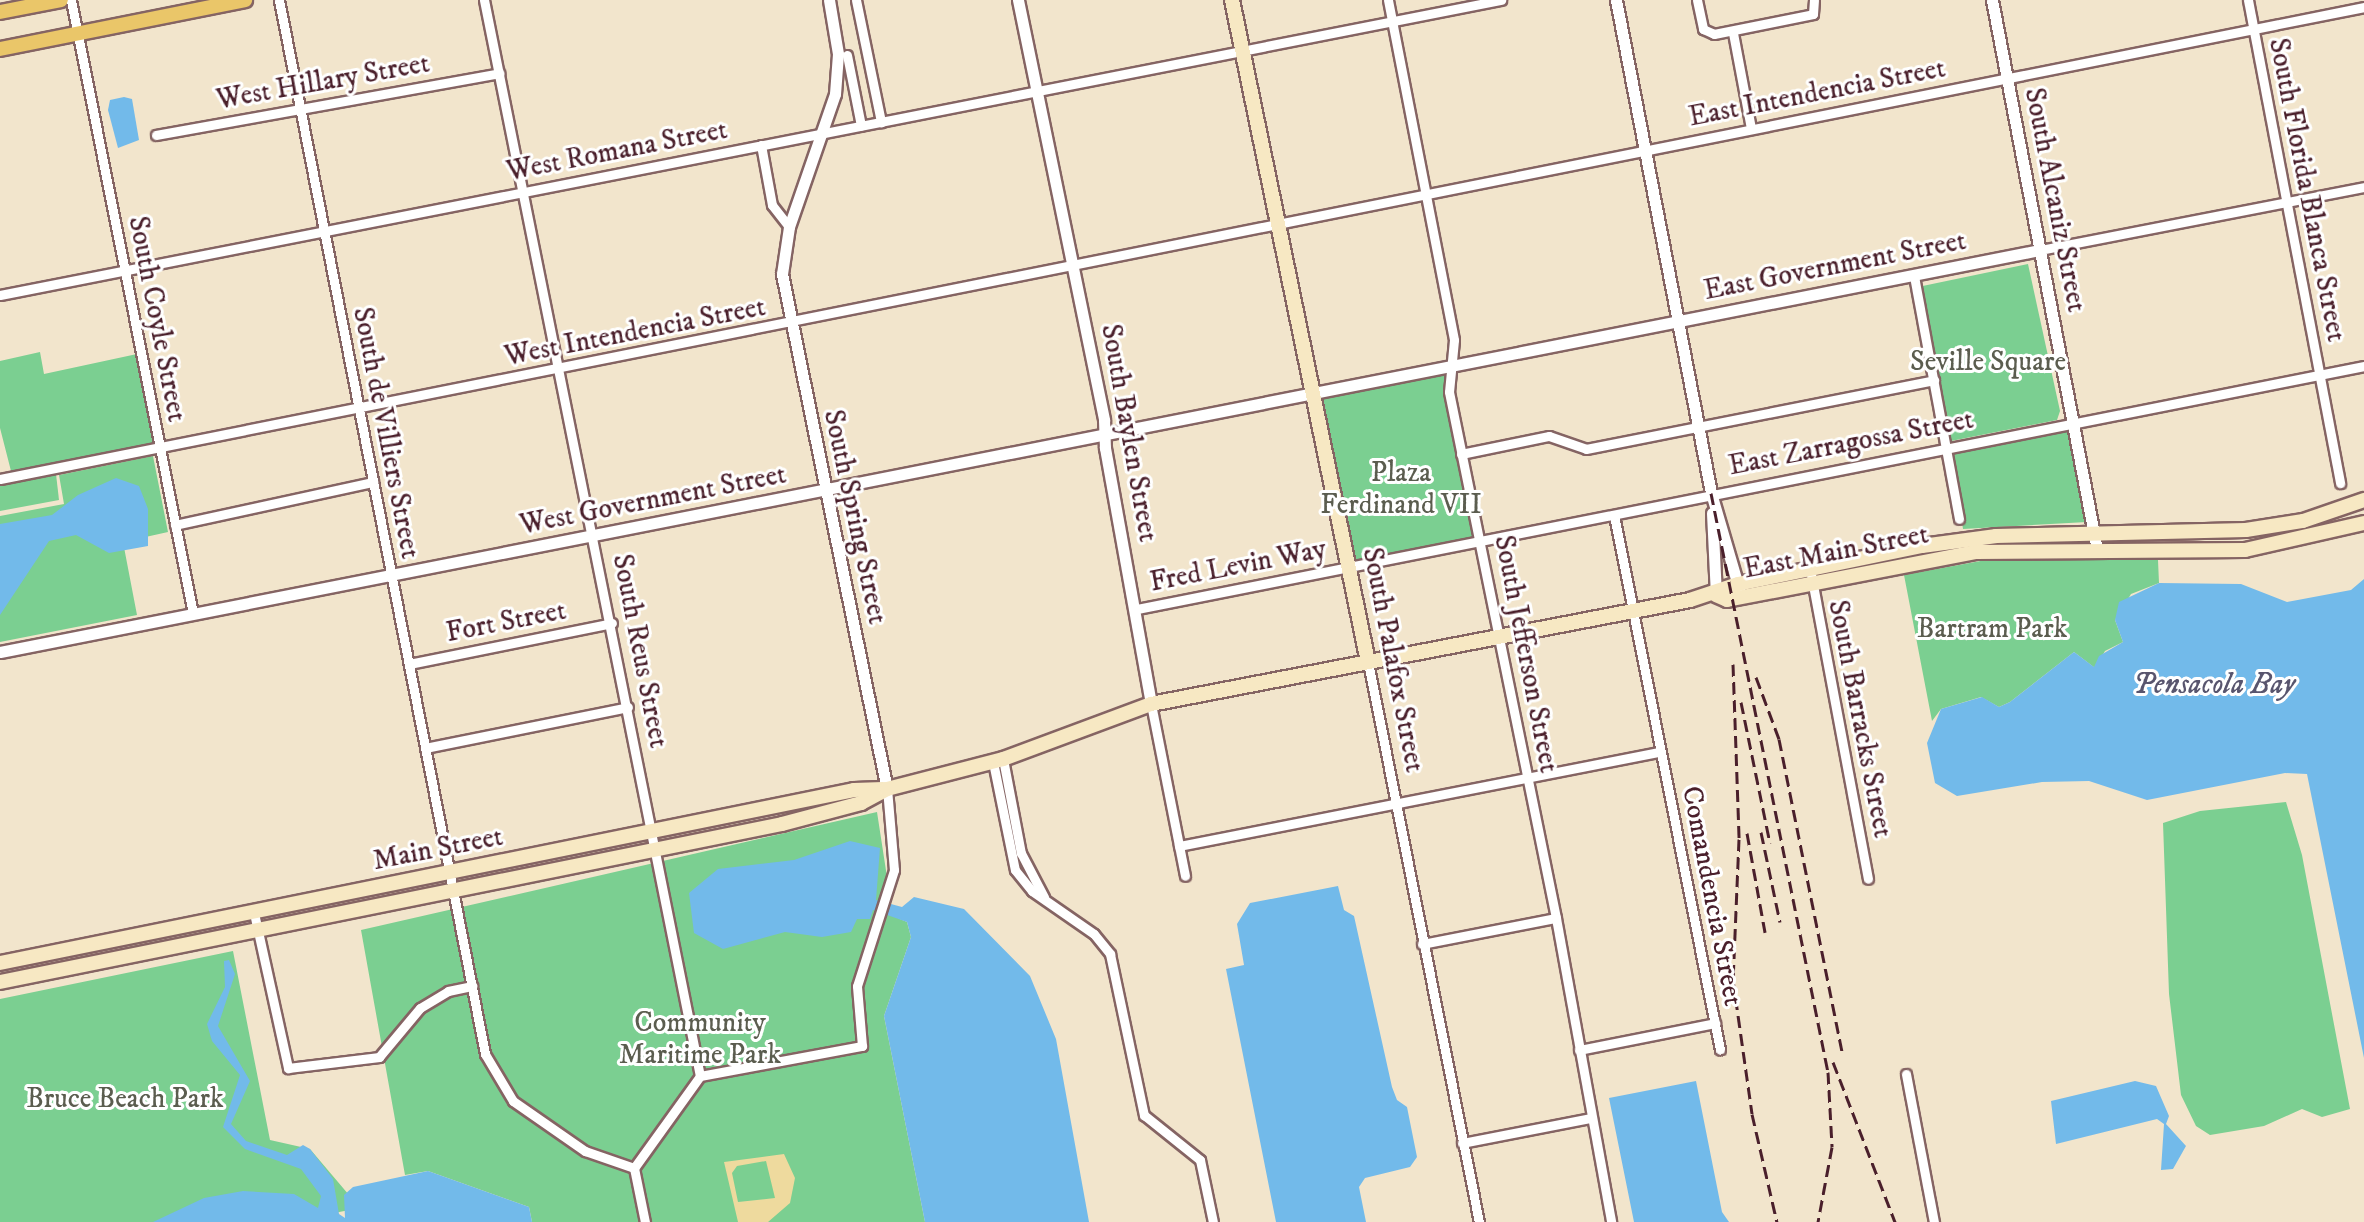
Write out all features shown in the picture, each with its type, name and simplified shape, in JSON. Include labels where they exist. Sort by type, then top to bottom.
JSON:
[{"type":"main road","points":[[0,12],[61,0]]},
{"type":"main road","points":[[0,49],[245,0]]},
{"type":"main road","name":"South Palafox Street","points":[[1232,0],[1368,662]]},
{"type":"main road","name":"East Main Street","points":[[887,789],[998,761],[1151,704],[1716,595],[1727,600],[1740,590],[1963,539],[2246,530],[2355,504]]},
{"type":"main road","name":"East Main Street","points":[[1811,576],[1976,552],[2254,549],[2364,522]]},
{"type":"main road","points":[[0,982],[782,824],[861,803],[887,789]]},
{"type":"main road","name":"Main Street","points":[[0,963],[654,833],[854,790],[887,789]]},
{"type":"street","name":"South Coyle Street","points":[[71,0],[193,614]]},
{"type":"street","name":"South de Villiers Street","points":[[279,0],[485,1054],[513,1101],[585,1151],[634,1168]]},
{"type":"street","name":"South Reus Street","points":[[484,0],[612,623],[700,1076]]},
{"type":"street","name":"South Spring Street","points":[[829,0],[861,126]]},
{"type":"street","points":[[856,0],[881,122]]},
{"type":"street","name":"South Baylen Street","points":[[1018,0],[1073,263],[1137,609],[1151,704],[1185,876]]},
{"type":"street","name":"South Jefferson Street","points":[[1388,0],[1454,340],[1449,392],[1556,918],[1608,1222]]},
{"type":"street","name":"West Romana Street","points":[[0,295],[1501,0]]},
{"type":"street","points":[[1616,0],[1711,493],[1740,590]]},
{"type":"street","points":[[1697,0],[1704,30],[1733,33],[1813,14],[1814,0]]},
{"type":"street","name":"South Alcaniz Street","points":[[1992,0],[2097,550]]},
{"type":"street","name":"South Florida Blanca Street","points":[[2248,0],[2340,483]]},
{"type":"street","name":"East Intendencia Street","points":[[1278,222],[2364,7]]},
{"type":"street","points":[[1733,33],[1751,128]]},
{"type":"street","points":[[842,55],[866,51]]},
{"type":"street","name":"South Spring Street","points":[[700,1076],[862,1046],[857,986],[892,884],[887,789],[782,274],[789,227],[835,94],[842,55]]},
{"type":"street","name":"West Hillary Street","points":[[156,135],[499,73]]},
{"type":"street","points":[[761,145],[772,205],[789,227]]},
{"type":"street","name":"East Government Street","points":[[1315,394],[2364,187]]},
{"type":"street","name":"West Intendencia Street","points":[[0,479],[791,323],[1278,222]]},
{"type":"street","points":[[1914,276],[1959,519]]},
{"type":"street","name":"East Zarragossa Street","points":[[1348,567],[2073,421],[2364,366]]},
{"type":"street","points":[[1461,454],[1549,436],[1586,449],[1934,380]]},
{"type":"street","name":"West Government Street","points":[[0,652],[1315,394]]},
{"type":"street","points":[[175,525],[373,482]]},
{"type":"street","points":[[1711,493],[1716,595]]},
{"type":"street","points":[[2355,504],[2364,522]]},
{"type":"street","name":"Comandencia Street","points":[[1614,515],[1720,1050]]},
{"type":"street","name":"Fred Levin Way","points":[[1137,609],[1348,567]]},
{"type":"street","name":"South Barracks Street","points":[[1811,576],[1868,879]]},
{"type":"street","name":"Fort Street","points":[[409,664],[612,623]]},
{"type":"street","name":"South Palafox Street","points":[[1368,662],[1477,1220]]},
{"type":"street","points":[[425,748],[628,707]]},
{"type":"street","points":[[1179,846],[1660,752]]},
{"type":"street","points":[[998,761],[1015,848],[1015,870],[1045,900],[1094,934],[1110,954],[1144,1115],[1200,1160],[1213,1222]]},
{"type":"street","points":[[1015,848],[1045,900]]},
{"type":"street","points":[[1015,870],[1026,866]]},
{"type":"street","points":[[254,913],[288,1068],[379,1057],[420,1008],[448,991],[472,986]]},
{"type":"street","points":[[1422,944],[1556,918]]},
{"type":"street","points":[[1579,1050],[1715,1023]]},
{"type":"street","points":[[1906,1074],[1934,1222]]},
{"type":"street","points":[[645,1222],[634,1168],[700,1076]]},
{"type":"street","points":[[1462,1143],[1591,1118]]},
{"type":"green space","name":"Seville Square","points":[[2028,264],[2060,411],[2057,420],[1951,441],[1941,434],[1913,288]]},
{"type":"green space","points":[[40,352],[44,374],[137,354],[154,443],[11,471],[0,428],[0,361]]},
{"type":"green space","name":"Plaza Ferdinand VII","points":[[1452,367],[1449,393],[1481,541],[1348,567],[1315,394]]},
{"type":"green space","points":[[2069,428],[2087,522],[1963,529],[1952,452]]},
{"type":"green space","points":[[153,456],[168,532],[123,542],[137,615],[0,642],[0,516],[64,504],[59,475]]},
{"type":"green space","points":[[56,474],[59,500],[0,511],[0,485]]},
{"type":"green space","name":"Bartram Park","points":[[1986,560],[2158,560],[2159,583],[2131,594],[2115,620],[2123,642],[2105,651],[2095,668],[2074,652],[2010,702],[1999,707],[1981,697],[1941,709],[1932,721],[1904,575]]},
{"type":"green space","points":[[2286,802],[2302,855],[2350,1109],[2322,1117],[2302,1109],[2264,1126],[2210,1135],[2196,1126],[2181,1095],[2169,994],[2163,823],[2200,811]]},
{"type":"green space","name":"Community Maritime Park","points":[[877,812],[893,916],[907,922],[911,937],[884,1016],[925,1222],[532,1222],[529,1207],[428,1171],[405,1175],[361,930]]},
{"type":"green space","name":"Bruce Beach Park","points":[[233,951],[270,1140],[310,1149],[360,1208],[287,1222],[0,1222],[0,999]]},
{"type":"sand","points":[[784,1154],[795,1178],[790,1203],[768,1222],[738,1222],[724,1162]],"holes":[[[766,1161],[775,1198],[738,1202],[732,1173],[737,1166]]]},
{"type":"water","points":[[132,99],[139,140],[118,148],[108,110],[110,100]]},
{"type":"water","points":[[116,478],[139,486],[148,509],[148,546],[109,553],[76,535],[49,541],[0,615],[0,524],[52,515],[78,495]]},
{"type":"water","name":"Pensacola Bay","points":[[2364,579],[2364,1058],[2307,774],[2285,773],[2147,800],[2089,781],[2042,782],[1957,796],[1935,783],[1927,743],[1941,709],[1982,697],[1999,707],[2010,702],[2074,652],[2094,667],[2099,656],[2123,642],[2115,620],[2119,602],[2159,583],[2241,584],[2287,602],[2351,590]]},
{"type":"water","points":[[850,841],[880,848],[876,900],[902,907],[914,897],[964,909],[1030,976],[1056,1039],[1089,1222],[925,1222],[884,1016],[911,937],[907,922],[873,910],[870,919],[857,919],[851,932],[822,937],[785,932],[723,949],[694,933],[689,893],[718,869],[794,860]]},
{"type":"water","points":[[1338,886],[1344,910],[1354,916],[1392,1087],[1397,1100],[1407,1107],[1417,1157],[1410,1167],[1365,1178],[1359,1187],[1366,1222],[1276,1222],[1226,969],[1244,965],[1237,924],[1250,903]]},
{"type":"water","points":[[229,960],[235,974],[218,1026],[250,1081],[231,1124],[246,1141],[287,1155],[303,1145],[310,1149],[333,1179],[339,1214],[345,1218],[344,1195],[353,1187],[428,1171],[529,1207],[532,1222],[153,1222],[204,1198],[243,1191],[294,1194],[318,1208],[321,1196],[301,1169],[245,1149],[223,1127],[240,1075],[212,1041],[207,1024],[225,987],[224,961]]},
{"type":"water","points":[[1696,1081],[1722,1212],[1729,1222],[1634,1222],[1609,1098]]},
{"type":"water","points":[[2135,1081],[2156,1086],[2169,1116],[2166,1124],[2186,1146],[2173,1169],[2161,1170],[2164,1124],[2157,1119],[2056,1144],[2051,1101]]},
{"type":"railway","points":[[1711,493],[1828,1072],[1832,1147],[1818,1222]]},
{"type":"railway","points":[[1733,664],[1739,839],[1733,980],[1752,1114],[1777,1222]]},
{"type":"railway","points":[[1756,677],[1779,739],[1842,1051]]},
{"type":"railway","points":[[1741,702],[1770,843]]},
{"type":"railway","points":[[1761,832],[1780,922]]},
{"type":"railway","points":[[1747,833],[1765,932]]},
{"type":"railway","points":[[1833,1062],[1895,1222]]}]
